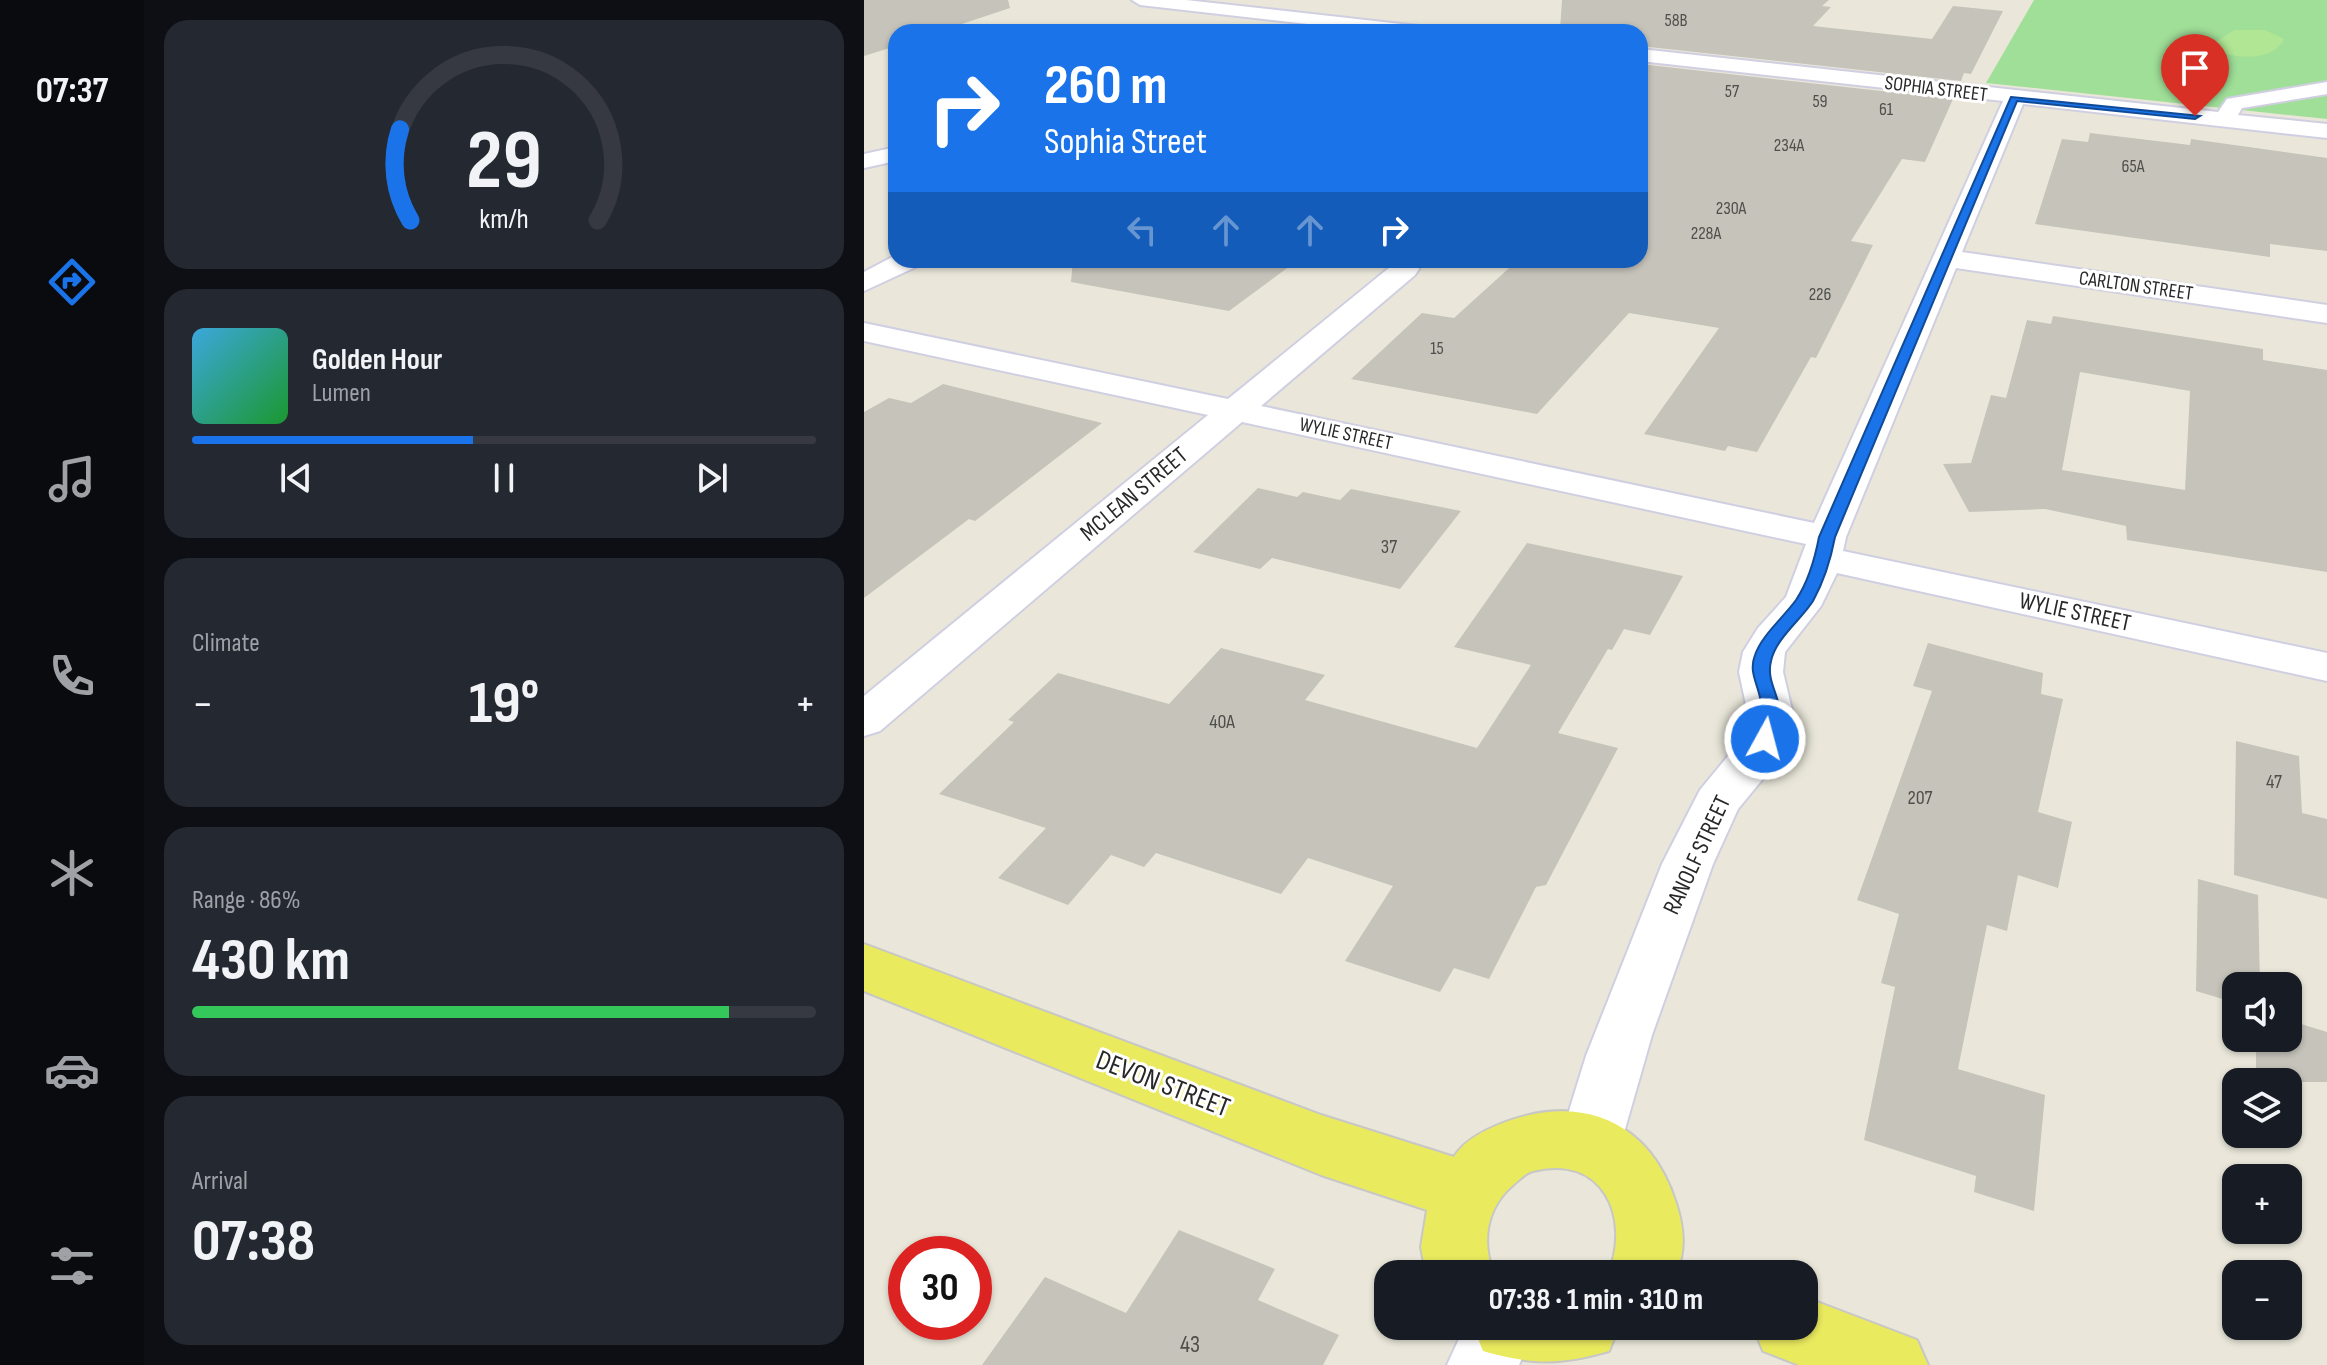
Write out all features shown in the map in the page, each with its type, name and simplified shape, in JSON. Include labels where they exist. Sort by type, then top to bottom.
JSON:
[{"type":"main road","name":"DEVON STREET","points":[[864,967],[1321,1145],[1466,1192]]},
{"type":"main road","points":[[1457,1260],[1453,1238],[1466,1192],[1479,1172],[1495,1157],[1525,1141],[1557,1137],[1590,1143],[1616,1158],[1635,1180],[1648,1208],[1652,1239],[1649,1260]]},
{"type":"main road","points":[[1818,1337],[1892,1365]]},
{"type":"street","points":[[1140,0],[1356,24]]},
{"type":"street","name":"SOPHIA STREET","points":[[1648,56],[2014,99],[2327,131]]},
{"type":"street","points":[[2229,120],[2227,111],[2234,103],[2327,88]]},
{"type":"street","name":"RANOLF STREET","points":[[1590,1143],[1602,1090],[1695,849],[1719,799],[1755,756],[1765,739],[1772,718],[1770,699],[1762,678],[1761,664],[1765,652],[1805,599],[2014,99]]},
{"type":"street","points":[[864,161],[888,156]]},
{"type":"street","name":"CARLTON STREET","points":[[1945,258],[2327,314]]},
{"type":"street","points":[[864,283],[893,268]]},
{"type":"street","name":"MCLEAN STREET","points":[[864,720],[1405,269]]},
{"type":"street","name":"WYLIE STREET","points":[[864,332],[1234,410],[2327,667]]},
{"type":"street","points":[[1483,1365],[1495,1340]]},
{"type":"green space","points":[[2034,0],[2327,0],[2327,119],[1986,83]]},
{"type":"green space","points":[[2234,30],[2265,30],[2284,39],[2270,52],[2250,57],[2228,54],[2210,46]]},
{"type":"building","points":[[864,0],[1008,0],[1010,8],[962,24],[888,24],[888,48],[864,56]]},
{"type":"building","points":[[1562,0],[1829,0],[1822,6],[1831,7],[1813,26],[1932,39],[1953,6],[2003,11],[1971,74],[1964,73],[1961,81],[1648,47],[1648,24],[1560,24]]},
{"type":"building","points":[[1648,65],[1953,99],[1925,162],[1902,159],[1851,241],[1873,245],[1816,358],[1811,357],[1757,452],[1728,446],[1725,451],[1644,434],[1719,328],[1629,313],[1537,414],[1351,379],[1422,313],[1454,318],[1509,268],[1648,268]]},
{"type":"building","points":[[2090,133],[2190,145],[2191,139],[2327,158],[2327,251],[2270,244],[2270,257],[2035,224],[2062,139],[2088,142]]},
{"type":"building","points":[[1072,268],[1287,268],[1229,311],[1071,282]]},
{"type":"building","points":[[2053,316],[2263,349],[2263,360],[2327,370],[2327,572],[2127,540],[2126,526],[2045,509],[1969,512],[1943,464],[1971,463],[1991,395],[2006,398],[2027,320],[2051,324]],"holes":[[[2080,372],[2190,391],[2185,490],[2062,470]]]},
{"type":"building","points":[[943,384],[1102,423],[975,521],[969,519],[864,598],[864,412],[889,398],[911,403]]},
{"type":"building","points":[[1258,488],[1297,497],[1303,492],[1340,500],[1351,489],[1461,511],[1400,589],[1272,558],[1260,569],[1193,552]]},
{"type":"building","points":[[1527,543],[1683,576],[1650,635],[1624,629],[1612,650],[1608,649],[1558,733],[1618,748],[1546,885],[1536,887],[1489,979],[1454,968],[1440,992],[1345,961],[1393,886],[1308,858],[1281,894],[1156,853],[1144,867],[1111,855],[1068,905],[998,878],[1046,828],[939,794],[1014,722],[1008,720],[1058,673],[1169,704],[1221,648],[1325,675],[1305,700],[1477,748],[1531,665],[1454,647]]},
{"type":"building","points":[[1928,643],[2043,673],[2041,694],[2063,699],[2038,812],[2072,822],[2058,888],[2018,875],[2007,931],[1987,925],[1958,1069],[2045,1095],[2034,1211],[1974,1192],[1976,1176],[1864,1140],[1895,987],[1881,983],[1899,914],[1857,900],[1932,691],[1913,686]]},
{"type":"building","points":[[2236,741],[2299,756],[2302,813],[2327,819],[2327,899],[2234,875]]},
{"type":"building","points":[[2198,879],[2258,895],[2260,972],[2222,972],[2222,999],[2196,991]]},
{"type":"building","points":[[2302,1024],[2327,1032],[2327,1082],[2302,1082],[2302,1068],[2256,1068],[2256,1052],[2302,1052]]},
{"type":"building","points":[[1179,1230],[1275,1269],[1258,1300],[1339,1335],[1323,1365],[982,1365],[1045,1277],[1126,1313]]},
{"type":"route","points":[[1765,739],[1772,718],[1770,699],[1762,678],[1761,664],[1765,652],[1805,599],[1823,558],[1827,537],[2014,99],[2195,116]]}]
